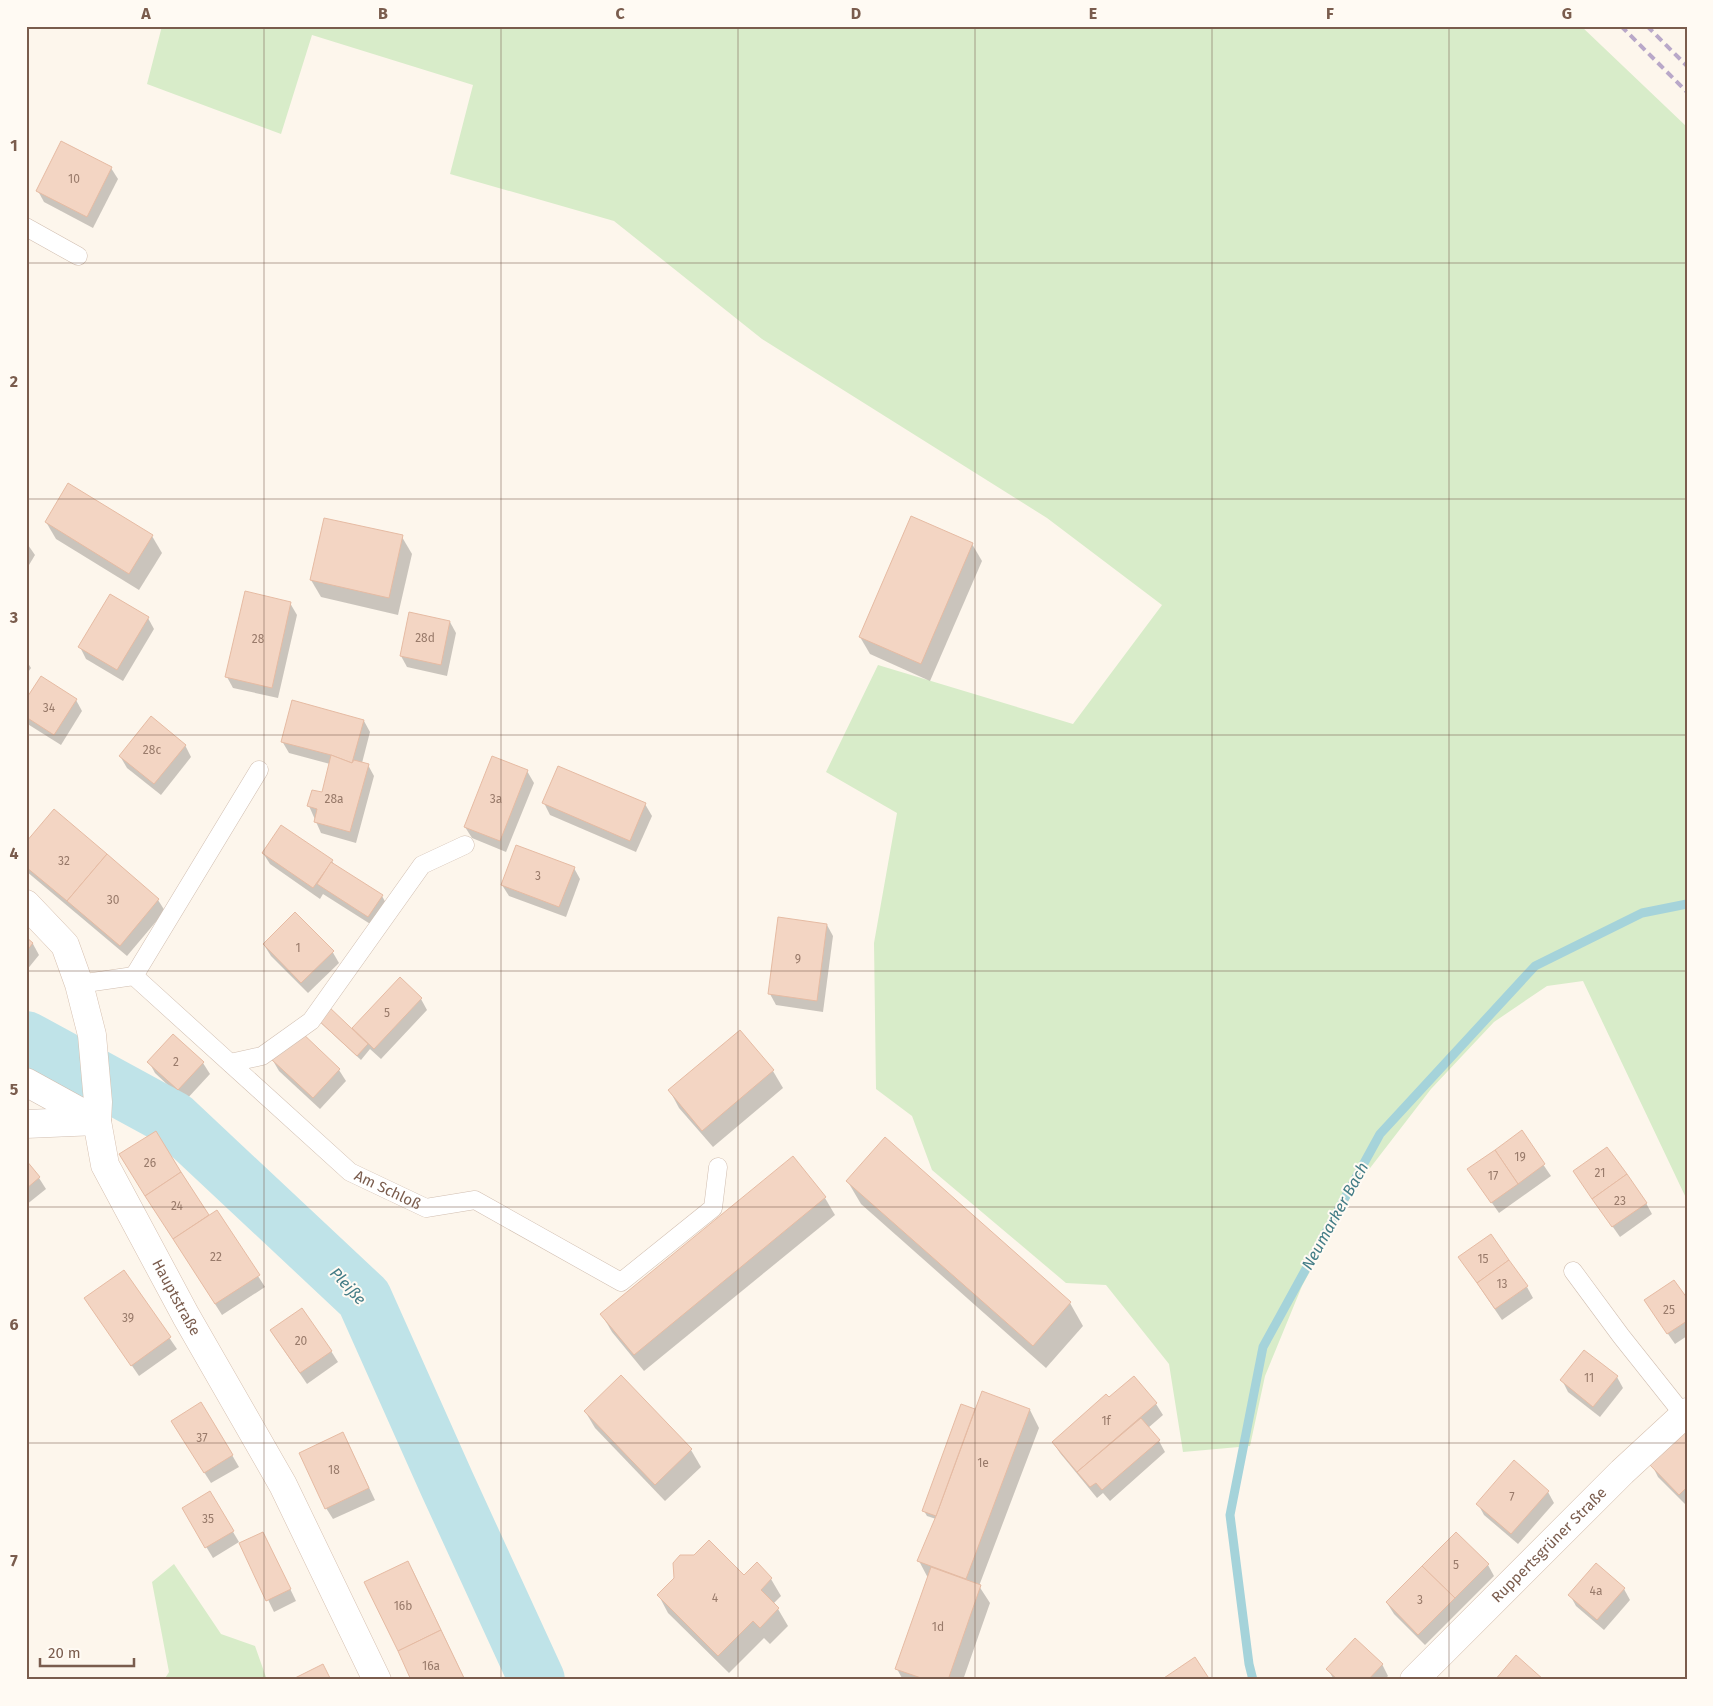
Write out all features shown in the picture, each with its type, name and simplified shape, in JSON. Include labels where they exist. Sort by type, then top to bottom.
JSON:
[{"type":"main road","name":"Hauptstraße","points":[[26,904],[65,945],[79,984],[92,1035],[98,1111],[105,1165],[186,1316],[283,1485],[377,1680]]},
{"type":"main road","points":[[26,1082],[98,1111]]},
{"type":"main road","points":[[26,1124],[98,1111]]},
{"type":"main road","name":"Ruppertsgrüner Straße","points":[[1414,1680],[1622,1472],[1685,1413]]},
{"type":"lane","points":[[26,227],[78,256]]},
{"type":"lane","points":[[79,984],[134,976],[259,770]]},
{"type":"lane","points":[[230,1063],[262,1056],[311,1022],[422,866],[464,846]]},
{"type":"lane","name":"Am Schloß","points":[[134,976],[350,1172],[426,1208],[475,1200],[621,1282],[713,1208],[718,1167]]},
{"type":"lane","points":[[1573,1271],[1621,1336],[1685,1413]]},
{"type":"green space","points":[[162,26],[1581,26],[1687,127],[1687,1200],[1583,981],[1547,986],[1494,1022],[1431,1089],[1357,1185],[1302,1286],[1265,1376],[1250,1446],[1183,1452],[1169,1364],[1106,1285],[1066,1283],[932,1170],[912,1116],[876,1089],[874,943],[897,813],[826,772],[878,665],[1073,724],[1162,605],[1047,518],[762,339],[614,221],[450,174],[473,85],[312,35],[281,134],[147,84]]},
{"type":"green space","points":[[174,1564],[221,1634],[255,1646],[267,1680],[164,1680],[169,1672],[152,1582]]},
{"type":"building","points":[[61,141],[112,167],[87,217],[36,191]]},
{"type":"building","points":[[68,483],[153,535],[129,574],[45,522]]},
{"type":"building","points":[[911,516],[973,543],[921,664],[859,637]]},
{"type":"building","points":[[324,518],[403,535],[389,598],[310,580]]},
{"type":"building","points":[[245,591],[291,602],[272,688],[225,677]]},
{"type":"building","points":[[110,594],[149,617],[117,670],[78,647]]},
{"type":"building","points":[[409,612],[450,621],[441,665],[400,656]]},
{"type":"building","points":[[41,676],[77,699],[54,735],[26,717],[26,699]]},
{"type":"building","points":[[292,700],[364,720],[352,763],[331,755],[281,742]]},
{"type":"building","points":[[151,716],[186,745],[154,784],[119,756]]},
{"type":"building","points":[[331,755],[352,763],[354,760],[369,764],[350,832],[314,822],[317,809],[307,806],[312,790],[322,792]]},
{"type":"building","points":[[492,756],[528,770],[500,841],[464,827]]},
{"type":"building","points":[[558,766],[646,803],[630,841],[542,803]]},
{"type":"building","points":[[54,809],[107,854],[67,901],[26,867],[26,842]]},
{"type":"building","points":[[281,825],[333,860],[313,888],[262,853]]},
{"type":"building","points":[[516,845],[575,867],[559,907],[501,885]]},
{"type":"building","points":[[107,854],[159,899],[120,946],[67,901]]},
{"type":"building","points":[[331,862],[383,895],[368,917],[317,884]]},
{"type":"building","points":[[295,912],[334,951],[301,983],[263,944]]},
{"type":"building","points":[[778,917],[827,924],[817,1001],[768,994]]},
{"type":"building","points":[[26,937],[33,943],[26,952]]},
{"type":"building","points":[[400,977],[422,998],[374,1049],[352,1028]]},
{"type":"building","points":[[328,1006],[368,1044],[357,1056],[317,1019]]},
{"type":"building","points":[[299,1030],[340,1069],[313,1098],[271,1059]]},
{"type":"building","points":[[740,1030],[774,1070],[702,1131],[668,1090]]},
{"type":"building","points":[[173,1034],[204,1062],[178,1090],[147,1062]]},
{"type":"building","points":[[1522,1130],[1545,1164],[1518,1184],[1495,1150]]},
{"type":"building","points":[[156,1131],[181,1172],[145,1196],[119,1154]]},
{"type":"building","points":[[885,1137],[1071,1302],[1033,1346],[846,1181]]},
{"type":"building","points":[[1607,1147],[1627,1174],[1592,1199],[1573,1171]]},
{"type":"building","points":[[1495,1150],[1518,1184],[1491,1203],[1467,1169]]},
{"type":"building","points":[[793,1156],[826,1197],[634,1355],[600,1314]]},
{"type":"building","points":[[26,1160],[40,1177],[26,1189]]},
{"type":"building","points":[[181,1172],[209,1215],[173,1239],[145,1196]]},
{"type":"building","points":[[1627,1174],[1647,1203],[1612,1227],[1592,1199]]},
{"type":"building","points":[[217,1210],[260,1275],[215,1304],[173,1239]]},
{"type":"building","points":[[1491,1234],[1509,1260],[1477,1283],[1458,1257]]},
{"type":"building","points":[[1509,1260],[1528,1286],[1495,1309],[1477,1283]]},
{"type":"building","points":[[124,1270],[171,1337],[131,1366],[84,1298]]},
{"type":"building","points":[[1674,1280],[1687,1298],[1687,1321],[1667,1334],[1644,1300]]},
{"type":"building","points":[[302,1308],[332,1351],[300,1373],[270,1330]]},
{"type":"building","points":[[1584,1350],[1618,1376],[1593,1407],[1560,1380]]},
{"type":"building","points":[[621,1375],[692,1449],[655,1485],[584,1411]]},
{"type":"building","points":[[1134,1376],[1157,1403],[1077,1472],[1052,1442],[1106,1394],[1109,1397]]},
{"type":"building","points":[[982,1391],[1030,1409],[966,1579],[917,1561],[936,1516]]},
{"type":"building","points":[[201,1402],[233,1455],[204,1473],[171,1421]]},
{"type":"building","points":[[961,1404],[975,1409],[936,1516],[922,1511]]},
{"type":"building","points":[[1141,1418],[1160,1440],[1102,1490],[1096,1483],[1090,1487],[1077,1472]]},
{"type":"building","points":[[343,1432],[369,1488],[325,1509],[299,1453]]},
{"type":"building","points":[[1685,1433],[1687,1434],[1687,1487],[1679,1495],[1650,1465]]},
{"type":"building","points":[[1514,1460],[1549,1491],[1511,1534],[1476,1504]]},
{"type":"building","points":[[210,1491],[234,1531],[205,1548],[182,1508]]},
{"type":"building","points":[[263,1532],[291,1589],[266,1601],[239,1543]]},
{"type":"building","points":[[1456,1532],[1489,1564],[1455,1598],[1422,1566]]},
{"type":"building","points":[[709,1540],[744,1575],[757,1562],[772,1578],[761,1590],[779,1608],[760,1628],[753,1621],[718,1656],[657,1595],[674,1578],[673,1563],[680,1555],[694,1555]]},
{"type":"building","points":[[408,1561],[441,1630],[398,1651],[364,1582]]},
{"type":"building","points":[[1596,1563],[1625,1588],[1597,1620],[1568,1595]]},
{"type":"building","points":[[1422,1566],[1455,1598],[1418,1635],[1386,1602]]},
{"type":"building","points":[[931,1567],[981,1585],[948,1680],[927,1680],[895,1669]]},
{"type":"building","points":[[441,1630],[465,1680],[411,1680],[398,1651]]},
{"type":"building","points":[[1355,1638],[1383,1664],[1368,1680],[1338,1680],[1326,1669]]},
{"type":"building","points":[[1516,1655],[1544,1680],[1495,1680]]},
{"type":"building","points":[[1195,1657],[1210,1680],[1161,1680]]},
{"type":"building","points":[[323,1664],[331,1680],[291,1680]]},
{"type":"waterway","name":"Neumarker Bach","points":[[1253,1680],[1249,1664],[1230,1515],[1263,1347],[1380,1134],[1535,966],[1642,913],[1687,904]]},
{"type":"waterway","name":"Pleiße","points":[[26,1039],[173,1119],[364,1298],[537,1680]]},
{"type":"railway","points":[[1621,26],[1687,92]]},
{"type":"railway","points":[[1647,26],[1687,66]]}]
